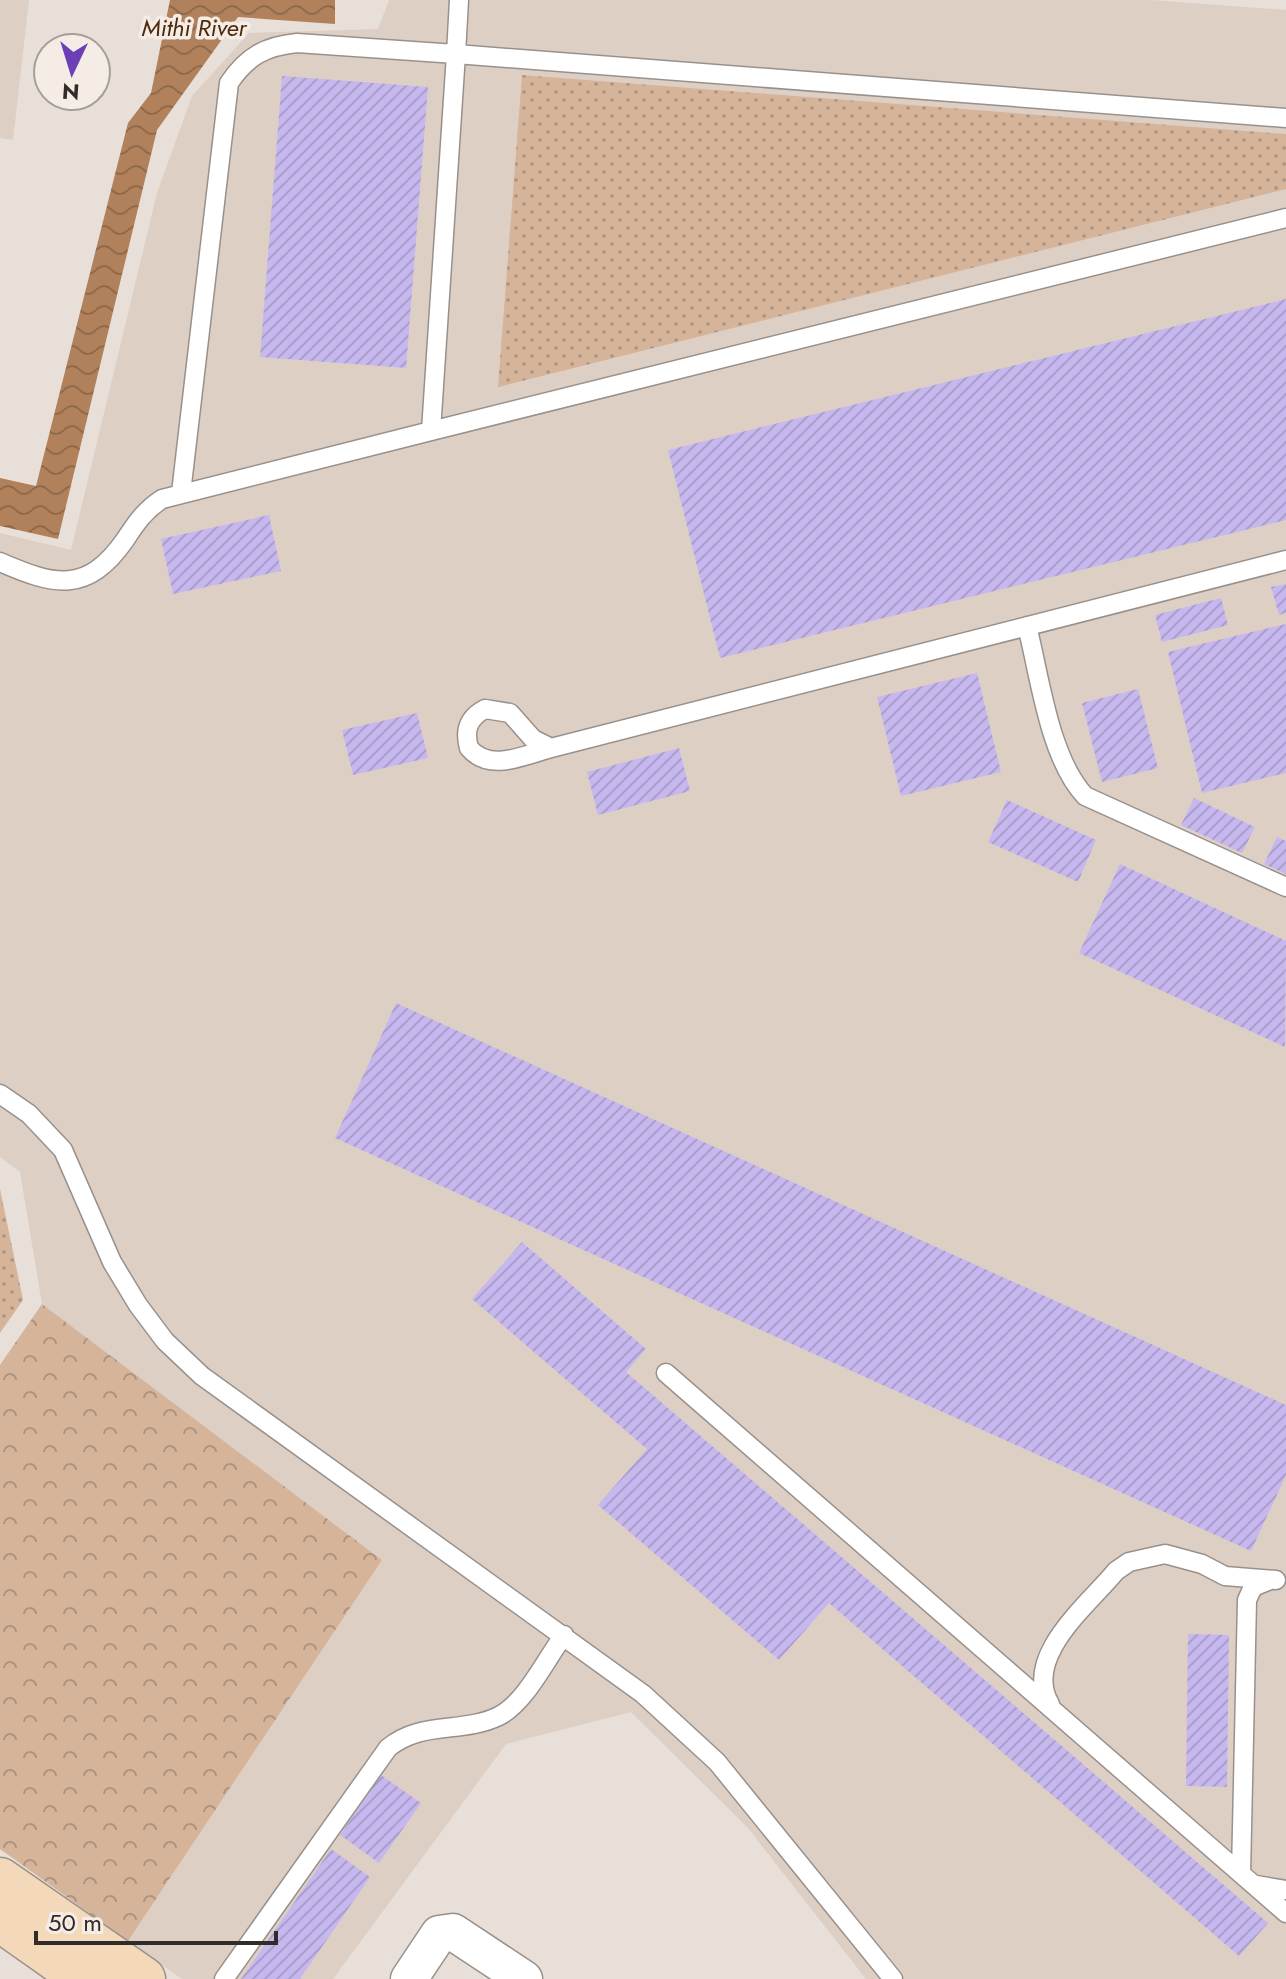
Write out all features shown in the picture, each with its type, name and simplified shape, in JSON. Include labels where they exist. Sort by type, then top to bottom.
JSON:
[{"type":"main road","points":[[2,1897],[85,1979]]},
{"type":"main road","points":[[2,1897],[143,1979]]},
{"type":"street","points":[[409,1979],[439,1934],[453,1932],[524,1979]]},
{"type":"lane","points":[[431,431],[459,0]]},
{"type":"lane","points":[[181,493],[229,83],[240,66],[273,46],[297,43],[456,54],[1286,118]]},
{"type":"lane","points":[[0,562],[31,575],[76,581],[110,561],[146,509],[181,493],[1286,218]]},
{"type":"lane","points":[[551,748],[1286,560]]},
{"type":"lane","points":[[1027,626],[1060,755],[1070,779],[1085,796],[1286,887]]},
{"type":"lane","points":[[0,1094],[29,1114],[63,1150],[112,1262],[138,1305],[183,1358],[202,1376],[643,1694],[717,1762],[893,1979]]},
{"type":"lane","points":[[666,1373],[1286,1913]]},
{"type":"lane","points":[[996,1659],[1019,1665],[1029,1664],[1050,1650],[1116,1571],[1129,1562],[1165,1554],[1202,1564],[1240,1586],[1247,1600]]},
{"type":"lane","points":[[1225,1576],[1279,1580]]},
{"type":"lane","points":[[1246,1878],[1242,1816],[1247,1600],[1253,1587],[1279,1580]]},
{"type":"lane","points":[[224,1979],[388,1748],[404,1735],[426,1728],[478,1723],[500,1716],[515,1703],[564,1635]]},
{"type":"lane","points":[[1050,1650],[1041,1673],[1044,1693],[1051,1706]]},
{"type":"lane","points":[[1195,1834],[1218,1840],[1227,1838],[1240,1826],[1242,1816]]},
{"type":"lane","points":[[1246,1878],[1272,1890],[1286,1890]]},
{"type":"shaded area","points":[[0,0],[29,0],[13,140],[0,138]]},
{"type":"shaded area","points":[[389,0],[1152,0],[1286,10],[1286,1979],[866,1979],[748,1828],[631,1712],[506,1744],[333,1979],[182,1979],[128,1941],[382,1560],[42,1304],[20,1172],[0,1157],[0,533],[71,550],[157,193],[192,96],[249,33],[378,29]]},
{"type":"green space","points":[[522,75],[1286,134],[1286,189],[498,387]]},
{"type":"green space","points":[[0,1189],[23,1300],[0,1333]]},
{"type":"green space","points":[[42,1304],[382,1560],[128,1941],[0,1849],[0,1365]]},
{"type":"water","name":"Mithi River","points":[[170,0],[335,0],[335,24],[238,17],[157,130],[58,539],[0,526],[0,478],[36,486],[128,123],[151,93]]},
{"type":"building","points":[[282,76],[428,87],[406,368],[260,357]]},
{"type":"building","points":[[1286,299],[1286,520],[720,658],[668,450]]},
{"type":"building","points":[[269,515],[281,571],[173,594],[161,539]]},
{"type":"building","points":[[1286,584],[1286,613],[1279,615],[1271,587]]},
{"type":"building","points":[[1221,598],[1228,625],[1162,642],[1155,615]]},
{"type":"building","points":[[1286,624],[1286,773],[1202,793],[1168,652]]},
{"type":"building","points":[[977,673],[1001,772],[901,796],[877,697]]},
{"type":"building","points":[[1138,689],[1158,768],[1102,782],[1082,703]]},
{"type":"building","points":[[417,713],[428,758],[353,775],[342,730]]},
{"type":"building","points":[[679,748],[690,791],[598,815],[587,772]]},
{"type":"building","points":[[1194,798],[1255,827],[1242,853],[1181,825]]},
{"type":"building","points":[[1007,800],[1096,840],[1078,882],[988,842]]},
{"type":"building","points":[[1277,837],[1286,841],[1286,874],[1264,864]]},
{"type":"building","points":[[1120,864],[1286,941],[1285,1047],[1079,953]]},
{"type":"building","points":[[396,1003],[1286,1405],[1286,1475],[1251,1551],[335,1138]]},
{"type":"building","points":[[522,1242],[646,1349],[626,1372],[1268,1923],[1239,1956],[829,1603],[779,1660],[598,1505],[647,1449],[472,1299]]},
{"type":"building","points":[[1188,1634],[1229,1635],[1227,1787],[1186,1786]]},
{"type":"building","points":[[381,1775],[421,1803],[379,1863],[340,1835]]},
{"type":"building","points":[[331,1849],[370,1877],[300,1979],[241,1979]]}]
